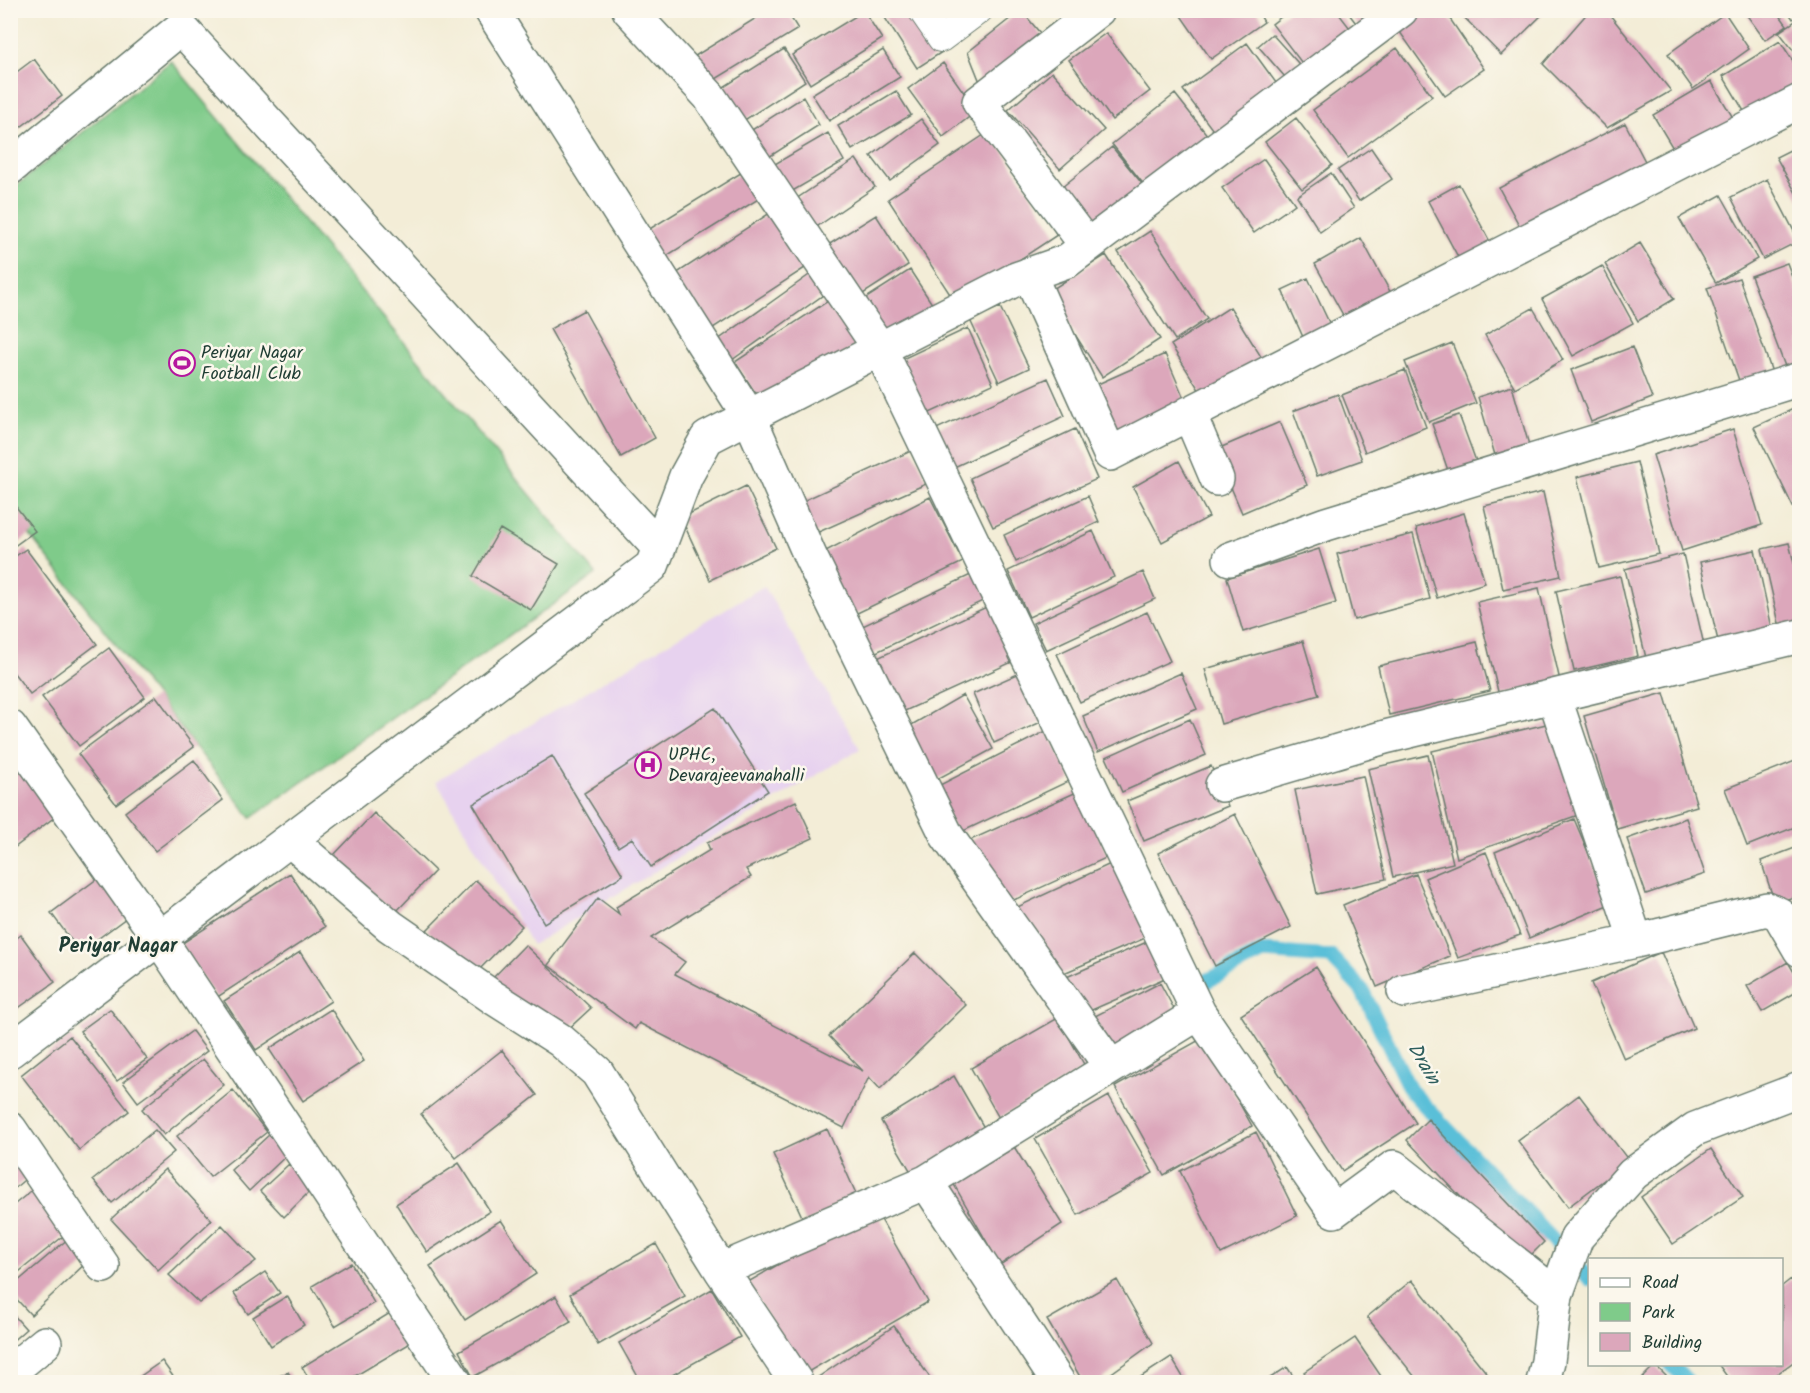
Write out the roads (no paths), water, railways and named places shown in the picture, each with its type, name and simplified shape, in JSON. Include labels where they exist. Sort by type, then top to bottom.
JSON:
[{"type":"street","points":[[490,10],[749,416],[810,556],[947,836],[1111,1067]]},
{"type":"street","points":[[629,10],[709,96],[880,349],[1199,1013],[1335,1211],[1394,1167],[1558,1288]]},
{"type":"street","points":[[1087,246],[979,102],[1098,10]]},
{"type":"street","points":[[10,1051],[652,566],[686,476],[707,438],[1029,274],[1067,261],[1401,10]]},
{"type":"street","points":[[10,168],[181,28],[659,548]]},
{"type":"street","points":[[1029,274],[1110,454],[1800,101]]},
{"type":"street","points":[[1230,559],[1326,524],[1800,379]]},
{"type":"street","points":[[1189,413],[1217,479]]},
{"type":"street","points":[[1222,785],[1386,737],[1800,636]]},
{"type":"street","points":[[1554,696],[1635,941]]},
{"type":"street","points":[[10,727],[159,938],[455,1383]]},
{"type":"street","points":[[290,840],[390,926],[494,998],[560,1040],[597,1072],[795,1383]]},
{"type":"street","points":[[1404,991],[1635,941],[1767,909],[1779,914],[1800,950]]},
{"type":"street","points":[[721,1270],[926,1182],[1199,1013]]},
{"type":"street","points":[[1543,1383],[1558,1288],[1577,1237],[1633,1174],[1695,1129],[1800,1089]]},
{"type":"street","points":[[10,1129],[103,1266]]},
{"type":"street","points":[[926,1182],[1058,1383]]},
{"type":"street","points":[[10,1372],[45,1343]]},
{"type":"lane","points":[[921,10],[941,39],[980,10]]},
{"type":"waterway","name":"Drain","points":[[1201,984],[1263,952],[1331,957],[1362,990],[1410,1090],[1588,1277]]},
{"type":"waterway","name":"Drain","points":[[1673,1366],[1688,1382]]},
{"type":"place","name":"Periyar Nagar Football Club","points":[[182,363]]},
{"type":"place","name":"UPHC, Devarajeevanahalli","points":[[648,765]]},
{"type":"district","name":"Periyar Nagar","points":[[118,947]]}]
